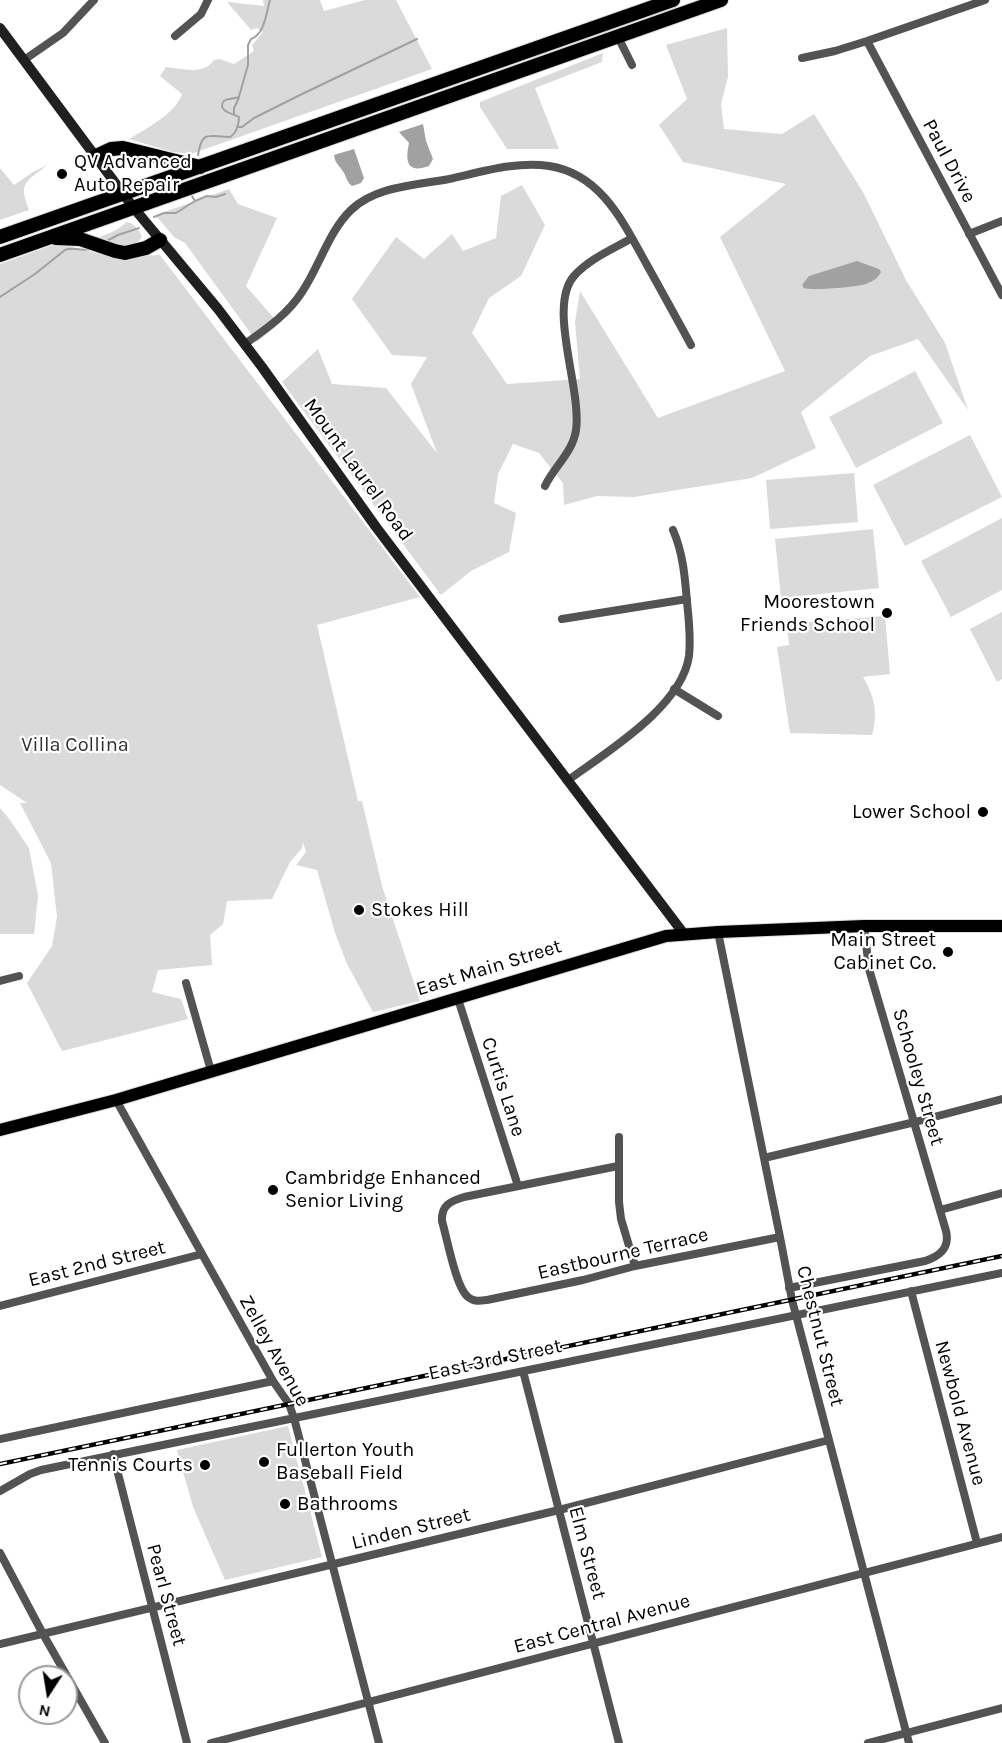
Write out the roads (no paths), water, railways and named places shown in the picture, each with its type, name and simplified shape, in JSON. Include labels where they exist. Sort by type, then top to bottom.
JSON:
[{"type":"highway","points":[[0,237],[674,0]]},
{"type":"highway","points":[[0,255],[721,0]]},
{"type":"highway","points":[[96,156],[111,149],[123,148],[200,167]]},
{"type":"highway","points":[[47,238],[80,239],[125,253],[146,248],[160,240]]},
{"type":"main road","name":"Mount Laurel Road","points":[[0,28],[133,207],[245,344],[376,527],[684,934]]},
{"type":"main road","name":"East Main Street","points":[[0,1130],[116,1100],[666,936],[864,926],[1002,926]]},
{"type":"street","points":[[24,60],[63,33],[94,0]]},
{"type":"street","points":[[175,36],[201,14],[208,0]]},
{"type":"street","points":[[802,58],[867,41],[985,0]]},
{"type":"street","points":[[618,37],[632,65]]},
{"type":"street","name":"Paul Drive","points":[[867,41],[1002,295]]},
{"type":"street","points":[[245,344],[278,320],[294,304],[309,282],[341,222],[357,204],[379,193],[485,171],[512,167],[548,166],[571,172],[592,184],[610,201],[692,345]]},
{"type":"street","points":[[969,234],[1002,221]]},
{"type":"street","points":[[545,486],[569,450],[576,432],[576,396],[565,331],[566,290],[579,271],[632,238]]},
{"type":"street","points":[[567,781],[651,717],[669,698],[681,677],[689,658],[689,624],[680,549],[673,531]]},
{"type":"street","points":[[562,619],[687,599]]},
{"type":"street","points":[[674,689],[718,716]]},
{"type":"street","name":"Schooley Street","points":[[789,1288],[935,1258],[945,1249],[948,1237],[869,969],[864,926]]},
{"type":"street","name":"Chestnut Street","points":[[718,932],[789,1288],[909,1743]]},
{"type":"street","points":[[0,981],[19,976]]},
{"type":"street","points":[[186,983],[211,1071]]},
{"type":"street","name":"Curtis Lane","points":[[458,999],[518,1186]]},
{"type":"street","points":[[764,1158],[1002,1099]]},
{"type":"street","name":"Zelley Avenue","points":[[116,1100],[273,1381],[289,1404],[379,1743]]},
{"type":"street","points":[[619,1137],[621,1219],[635,1266]]},
{"type":"street","points":[[518,1186],[618,1166]]},
{"type":"street","name":"Eastbourne Terrace","points":[[518,1186],[458,1199],[448,1204],[442,1211],[442,1221],[459,1283],[464,1293],[472,1300],[497,1298],[583,1280],[635,1266],[780,1237]]},
{"type":"street","points":[[940,1210],[1002,1194]]},
{"type":"street","name":"East 2nd Street","points":[[0,1306],[202,1254]]},
{"type":"street","name":"East 3rd Street","points":[[0,1491],[41,1470],[113,1454],[1002,1273]]},
{"type":"street","name":"Newbold Avenue","points":[[911,1291],[977,1544]]},
{"type":"street","name":"Elm Street","points":[[523,1371],[619,1743]]},
{"type":"street","points":[[0,1439],[273,1381]]},
{"type":"street","name":"Linden Street","points":[[0,1644],[559,1510],[829,1440]]},
{"type":"street","name":"Pearl Street","points":[[113,1454],[187,1743]]},
{"type":"street","name":"East Central Avenue","points":[[211,1743],[1002,1537]]},
{"type":"street","points":[[0,1553],[105,1743]]},
{"type":"street","points":[[868,1743],[1002,1708]]},
{"type":"waterway","points":[[234,114],[248,65],[248,45],[262,28],[270,0]]},
{"type":"waterway","points":[[238,127],[417,39]]},
{"type":"waterway","points":[[198,155],[204,138],[208,136],[230,137],[234,134],[239,117],[224,110],[222,104],[225,100],[239,97]]},
{"type":"waterway","points":[[154,217],[164,213],[176,213],[207,196],[216,197],[225,194]]},
{"type":"waterway","points":[[192,196],[195,201]]},
{"type":"waterway","points":[[105,242],[139,228]]},
{"type":"waterway","points":[[0,297],[35,274],[65,250],[92,249]]},
{"type":"railway","points":[[0,1464],[1002,1256]]},
{"type":"place","name":"QV Advanced Auto Repair","points":[[62,174]]},
{"type":"place","name":"Moorestown Friends School","points":[[887,613]]},
{"type":"place","name":"Lower School","points":[[983,812]]},
{"type":"place","name":"Stokes Hill","points":[[359,910]]},
{"type":"place","name":"Main Street Cabinet Co.","points":[[948,952]]},
{"type":"place","name":"Cambridge Enhanced Senior Living","points":[[273,1190]]},
{"type":"place","name":"Fullerton Youth Baseball Field","points":[[264,1462]]},
{"type":"place","name":"Tennis Courts","points":[[205,1465]]},
{"type":"place","name":"Bathrooms","points":[[285,1504]]},
{"type":"park label","name":"Villa Collina","points":[[75,745]]}]
